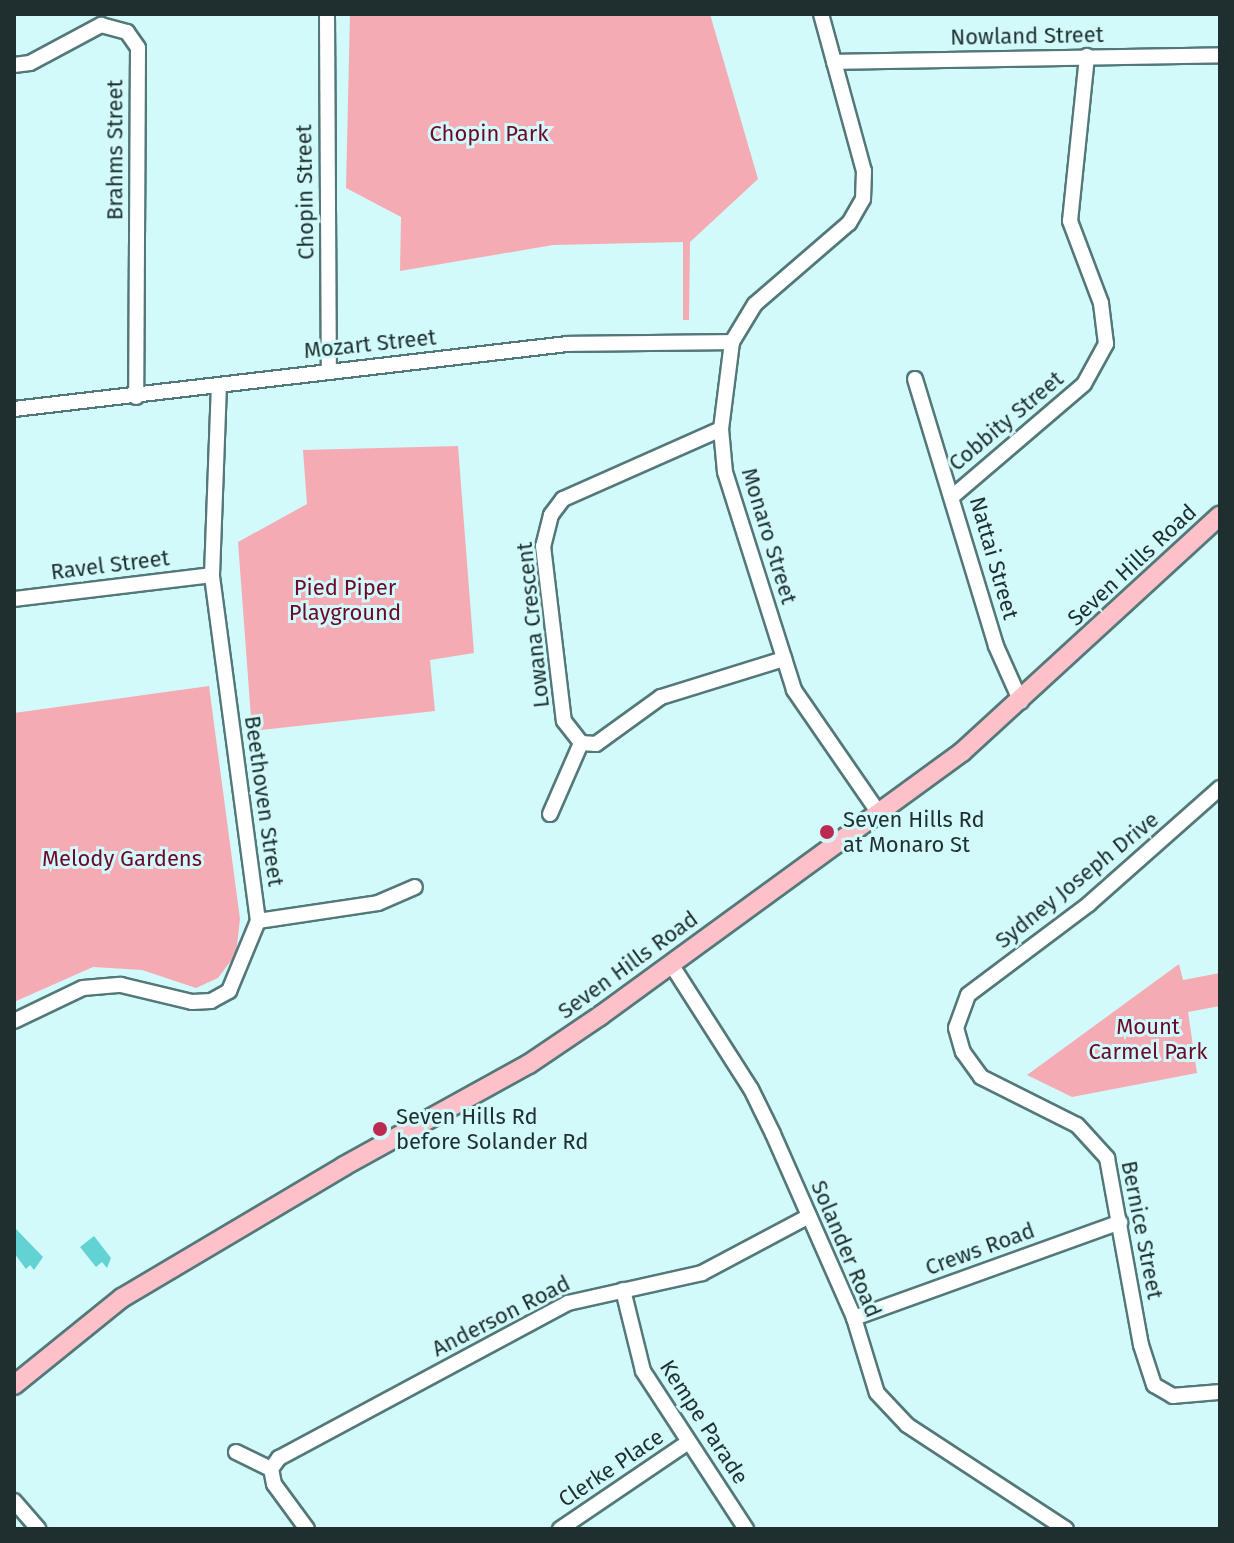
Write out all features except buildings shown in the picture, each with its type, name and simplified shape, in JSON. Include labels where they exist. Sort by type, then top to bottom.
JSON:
[{"type":"main road","name":"Seven Hills Road","points":[[14,1385],[122,1298],[344,1166],[529,1064],[671,964],[879,813],[1021,702],[1220,516]]},
{"type":"street","name":"Chopin Street","points":[[327,14],[329,369]]},
{"type":"street","name":"Monaro Street","points":[[821,14],[864,171],[863,199],[849,223],[755,304],[732,342],[721,429],[725,472],[784,659],[812,723],[879,813]]},
{"type":"street","name":"Brahms Street","points":[[14,65],[30,63],[101,25],[127,32],[138,48],[136,397]]},
{"type":"street","name":"Nowland Street","points":[[834,62],[1220,55]]},
{"type":"street","name":"Cobbity Street","points":[[953,496],[1084,384],[1106,344],[1101,303],[1070,221],[1087,56]]},
{"type":"street","name":"Mozart Street","points":[[14,409],[136,397],[329,369],[567,344],[732,342]]},
{"type":"street","name":"Nattai Street","points":[[915,379],[996,646],[1021,702]]},
{"type":"street","name":"Beethoven Street","points":[[219,385],[212,575],[258,921]]},
{"type":"street","name":"Lowana Crescent","points":[[581,743],[564,721],[557,679],[546,528],[563,499],[721,429]]},
{"type":"street","name":"Ravel Street","points":[[14,599],[212,575]]},
{"type":"street","points":[[550,814],[581,743],[596,744],[661,697],[784,659]]},
{"type":"street","points":[[1214,793],[1220,811]]},
{"type":"street","name":"Sydney Joseph Drive","points":[[961,1005],[1089,904],[1214,793]]},
{"type":"street","points":[[14,1021],[83,988],[121,985],[211,1001],[229,991],[258,921],[378,903],[415,887]]},
{"type":"street","name":"Solander Road","points":[[671,964],[751,1089],[854,1318],[868,1376],[891,1411],[1066,1529]]},
{"type":"street","name":"Bernice Street","points":[[961,1005],[958,1040],[981,1077],[1077,1125],[1099,1144],[1120,1222],[1148,1375],[1162,1392],[1173,1396],[1220,1392]]},
{"type":"street","name":"Anderson Road","points":[[271,1469],[287,1453],[547,1313],[623,1290],[702,1273],[809,1216]]},
{"type":"street","name":"Crews Road","points":[[854,1318],[1120,1222]]},
{"type":"street","name":"Kempe Parade","points":[[623,1290],[643,1371],[687,1443],[746,1529]]},
{"type":"street","name":"Clerke Place","points":[[560,1529],[687,1443]]},
{"type":"street","points":[[236,1452],[271,1469],[280,1494],[307,1529]]},
{"type":"street","points":[[14,1501],[38,1529]]},
{"type":"green space","name":"Chopin Park","points":[[350,14],[710,14],[758,179],[690,242],[689,320],[683,320],[683,242],[553,245],[400,271],[401,217],[346,188]]},
{"type":"green space","name":"Pied Piper Playground","points":[[458,446],[474,653],[430,660],[435,711],[252,731],[238,542],[307,504],[303,450]]},
{"type":"green space","name":"Melody Gardens","points":[[209,686],[240,919],[236,954],[218,978],[196,988],[142,970],[93,967],[14,1002],[14,713]]},
{"type":"green space","name":"Mount Carmel Park","points":[[1179,964],[1183,980],[1220,973],[1220,1006],[1188,1012],[1197,1073],[1072,1097],[1027,1075]]},
{"type":"place","name":"Seven Hills Rd at Monaro St","points":[[827,832]]},
{"type":"place","name":"Seven Hills Rd before Solander Rd","points":[[380,1129]]}]
